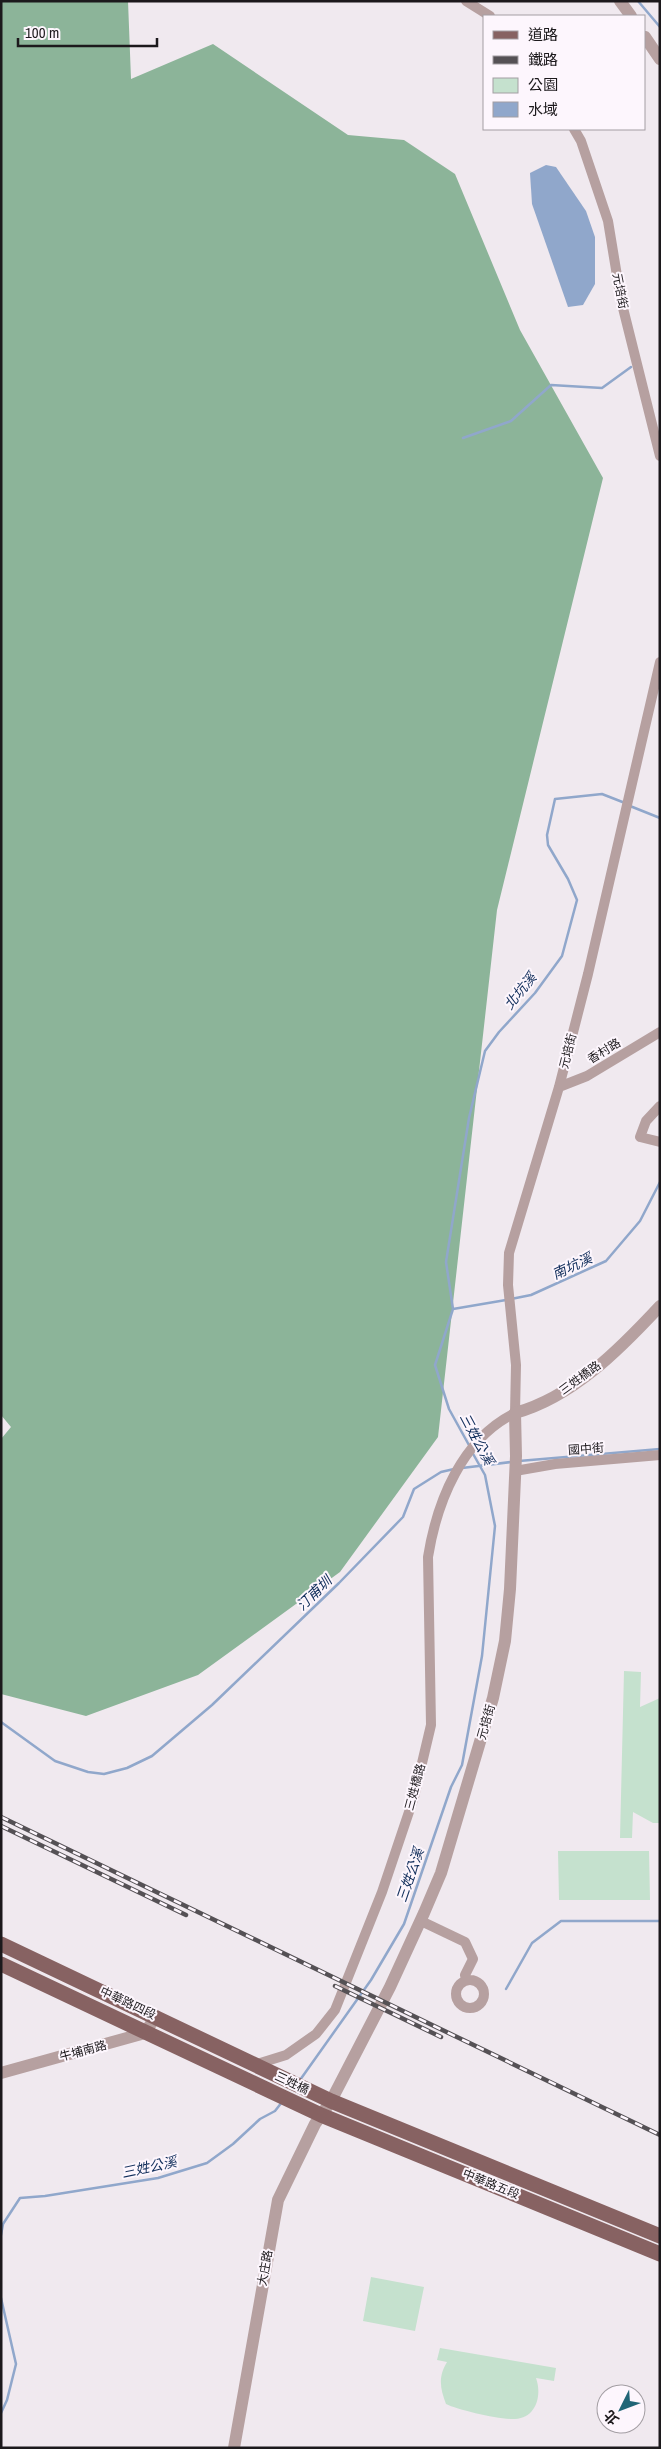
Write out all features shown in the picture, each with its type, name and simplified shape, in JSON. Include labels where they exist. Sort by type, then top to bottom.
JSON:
[{"type":"main road","name":"中華路四段","points":[[1,1944],[156,2016],[251,2072]]},
{"type":"main road","name":"中華路四段","points":[[1,1964],[146,2033],[251,2072]]},
{"type":"main road","name":"三姓橋","points":[[251,2072],[331,2101]]},
{"type":"main road","name":"三姓橋","points":[[251,2072],[322,2115]]},
{"type":"main road","name":"中華路五段","points":[[331,2101],[660,2236]]},
{"type":"main road","name":"中華路五段","points":[[322,2115],[660,2254]]},
{"type":"street","points":[[466,1],[488,15]]},
{"type":"street","points":[[620,1],[630,15]]},
{"type":"street","points":[[646,38],[660,59]]},
{"type":"street","name":"元培街","points":[[575,130],[581,141],[608,221],[621,300],[660,456]]},
{"type":"street","name":"元培街","points":[[331,2101],[397,1972],[441,1873],[493,1698],[505,1641],[510,1589],[515,1471],[516,1365],[508,1285],[509,1253],[559,1087],[588,974],[660,662]]},
{"type":"street","name":"香村路","points":[[559,1087],[587,1076],[660,1032]]},
{"type":"street","points":[[660,1106],[646,1121],[640,1138],[660,1142]]},
{"type":"street","name":"三姓橋路","points":[[251,2072],[286,2055],[316,2034],[335,2010],[385,1883],[414,1797],[431,1725],[428,1558],[431,1538],[443,1496],[464,1458],[500,1420],[535,1408],[575,1382],[624,1344],[660,1306]]},
{"type":"street","name":"國中街","points":[[515,1471],[554,1464],[660,1456]]},
{"type":"street","points":[[421,1921],[465,1942],[473,1959],[465,1975],[466,1980]]},
{"type":"street","points":[[146,2033],[156,2016]]},
{"type":"street","name":"牛埔南路","points":[[1,2073],[146,2033]]},
{"type":"street","name":"大庄路","points":[[234,2448],[278,2200],[331,2101]]},
{"type":"green space","points":[[1,1],[128,1],[131,79],[213,44],[348,135],[404,140],[455,174],[520,330],[603,478],[497,910],[438,1437],[340,1572],[198,1675],[86,1716],[1,1694],[1,1439],[11,1427],[1,1415]]},
{"type":"green space","points":[[624,1671],[641,1672],[640,1707],[660,1698],[660,1823],[653,1823],[633,1812],[632,1838],[620,1838]]},
{"type":"green space","points":[[558,1851],[649,1851],[650,1900],[559,1900]]},
{"type":"green space","points":[[371,2277],[424,2287],[415,2331],[363,2321]]},
{"type":"green space","points":[[440,2348],[556,2368],[554,2381],[536,2378],[538,2398],[536,2404],[533,2410],[522,2418],[500,2418],[460,2409],[446,2404],[444,2398],[441,2378],[447,2362],[437,2360]]},
{"type":"water","points":[[546,165],[556,167],[586,211],[595,237],[595,284],[583,305],[568,307],[532,204],[530,173]]},
{"type":"waterway","name":"北坑溪","points":[[638,1],[660,27]]},
{"type":"waterway","points":[[463,438],[511,421],[551,385],[602,388],[631,367]]},
{"type":"waterway","name":"北坑溪","points":[[470,1447],[449,1409],[435,1365],[453,1309],[446,1262],[469,1118],[485,1051],[499,1032],[535,993],[562,956],[577,900],[568,879],[548,845],[547,835],[555,799],[602,794],[625,803]]},
{"type":"waterway","name":"北坑溪","points":[[630,806],[660,818]]},
{"type":"waterway","name":"南坑溪","points":[[511,1299],[531,1295],[606,1261],[640,1221],[660,1182]]},
{"type":"waterway","name":"南坑溪","points":[[453,1309],[506,1300]]},
{"type":"waterway","name":"汀甫圳","points":[[519,1461],[660,1449]]},
{"type":"waterway","name":"三姓公溪","points":[[300,2080],[371,1980],[404,1924],[451,1787],[462,1765],[482,1656],[495,1526],[485,1475],[472,1452]]},
{"type":"waterway","name":"汀甫圳","points":[[462,1468],[511,1462]]},
{"type":"waterway","name":"汀甫圳","points":[[1,1722],[55,1761],[88,1772],[104,1774],[127,1768],[152,1756],[212,1705],[339,1583],[403,1517],[414,1489],[441,1472],[454,1469]]},
{"type":"waterway","points":[[506,1989],[532,1943],[561,1921],[660,1921]]},
{"type":"waterway","name":"三姓公溪","points":[[1,2235],[3,2224],[20,2198],[45,2196],[158,2178],[207,2163],[233,2144],[260,2119],[275,2111],[282,2102]]},
{"type":"waterway","name":"三姓公溪","points":[[1,2298],[16,2364],[7,2400],[1,2413]]},
{"type":"railway","points":[[1,1817],[660,2135]]},
{"type":"railway","points":[[1,1826],[186,1915]]},
{"type":"railway","points":[[335,1986],[441,2037]]}]
